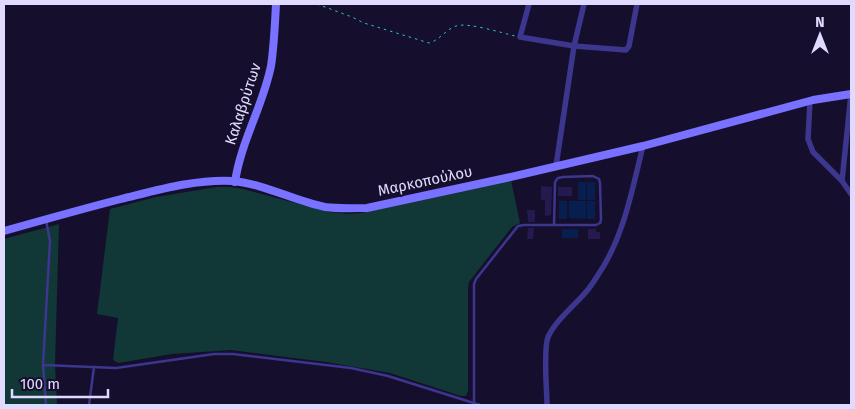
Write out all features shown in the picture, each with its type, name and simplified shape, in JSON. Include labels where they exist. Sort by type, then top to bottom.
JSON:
[{"type":"street","name":"Καλαβρύτων","points":[[235,182],[241,154],[271,66],[276,4]]},
{"type":"street","points":[[529,4],[520,38],[574,46],[626,50],[629,46],[638,4]]},
{"type":"street","points":[[556,166],[574,46],[584,4]]},
{"type":"street","name":"Μαρκοπούλου","points":[[4,231],[169,187],[215,181],[253,185],[325,207],[366,208],[643,146],[810,101],[851,94]]},
{"type":"street","points":[[842,181],[851,94]]},
{"type":"street","points":[[810,101],[808,139],[813,152],[842,181],[851,194]]},
{"type":"street","points":[[547,405],[546,346],[548,337],[558,322],[586,292],[600,273],[616,242],[628,208],[643,146]]},
{"type":"lane","points":[[474,403],[474,284],[476,279],[518,226],[554,224],[596,225],[600,223],[599,179],[593,176],[558,178],[555,182],[554,224]]},
{"type":"lane","points":[[46,219],[50,241],[43,365],[46,405]]},
{"type":"lane","points":[[43,365],[116,368],[214,354],[233,354],[361,370],[388,376],[480,405]]},
{"type":"lane","points":[[89,405],[94,367]]},
{"type":"path","points":[[317,4],[364,23],[429,43],[434,42],[458,25],[520,38]]},
{"type":"green space","points":[[511,180],[520,223],[512,227],[469,282],[468,391],[466,396],[390,373],[326,362],[231,350],[172,354],[118,363],[113,360],[118,318],[97,314],[110,209],[156,197],[217,187],[230,187],[329,212],[361,213]]},
{"type":"green space","points":[[59,224],[55,365],[57,405],[4,405],[4,239]]},
{"type":"water","points":[[578,182],[586,182],[586,200],[578,200]]},
{"type":"water","points":[[587,182],[595,182],[595,200],[587,200]]},
{"type":"water","points":[[559,201],[567,201],[567,219],[559,219]]},
{"type":"water","points":[[569,201],[586,201],[586,219],[569,218]]},
{"type":"water","points":[[587,201],[595,201],[595,219],[587,219]]},
{"type":"water","points":[[562,229],[578,229],[578,238],[562,238]]},
{"type":"building","points":[[541,186],[552,187],[551,215],[545,216],[545,200],[541,200]]},
{"type":"building","points":[[558,187],[572,187],[572,196],[558,196]]},
{"type":"building","points":[[527,210],[535,210],[534,222],[528,222]]},
{"type":"building","points":[[528,228],[534,228],[533,239],[527,239]]},
{"type":"building","points":[[588,229],[596,229],[596,232],[600,232],[600,239],[588,239]]}]
